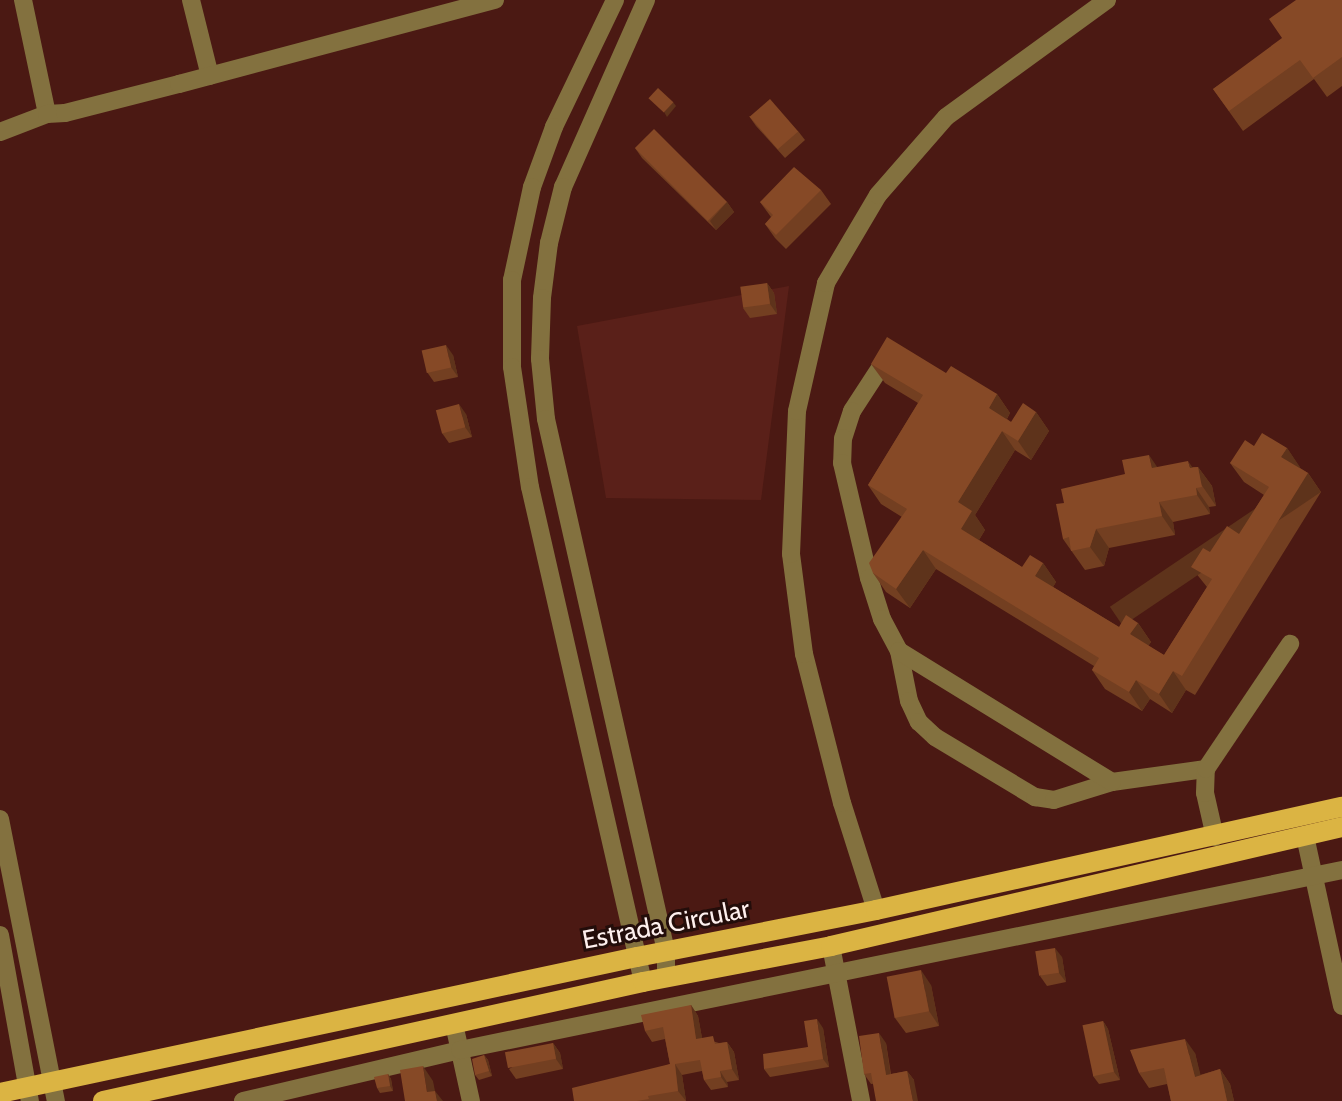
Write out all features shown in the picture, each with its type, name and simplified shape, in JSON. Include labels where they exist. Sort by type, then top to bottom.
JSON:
[{"type":"main road","name":"Estrada Circular","points":[[0,1093],[29,1093],[54,1080],[876,910],[1342,807]]},
{"type":"main road","points":[[103,1101],[666,977],[831,946],[1342,827]]},
{"type":"street","points":[[23,0],[47,114]]},
{"type":"street","points":[[191,0],[210,76]]},
{"type":"street","points":[[0,132],[47,114],[65,113],[495,0]]},
{"type":"street","points":[[615,0],[554,127],[532,187],[512,280],[512,367],[530,487],[643,982]]},
{"type":"street","points":[[646,0],[563,187],[549,243],[542,298],[540,359],[546,419],[666,951],[666,977]]},
{"type":"street","points":[[876,910],[842,803],[804,654],[791,554],[797,411],[826,283],[878,195],[946,117],[1107,0]]},
{"type":"street","points":[[880,368],[852,411],[843,438],[842,463],[869,578],[882,619],[899,651],[909,701],[919,722],[935,737],[1035,797],[1054,800],[1112,782],[1206,769]]},
{"type":"street","points":[[1215,837],[1205,793],[1206,769],[1290,644]]},
{"type":"street","points":[[899,651],[1112,782]]},
{"type":"street","points":[[0,819],[56,1101]]},
{"type":"street","points":[[1305,836],[1342,1006]]},
{"type":"street","points":[[243,1101],[290,1096],[460,1050],[1342,870]]},
{"type":"street","points":[[0,935],[29,1093]]},
{"type":"street","points":[[831,946],[861,1101]]},
{"type":"street","points":[[454,1024],[471,1101]]},
{"type":"street","points":[[285,1061],[290,1096]]},
{"type":"shaded area","points":[[789,286],[761,500],[606,498],[577,326]]},
{"type":"building","points":[[1296,0],[1342,0],[1342,57],[1313,78],[1300,60],[1229,111],[1213,89],[1282,38],[1269,19]]},
{"type":"building","points":[[658,88],[673,102],[664,113],[648,98]]},
{"type":"building","points":[[770,99],[798,131],[778,149],[750,117]]},
{"type":"building","points":[[654,129],[727,202],[708,221],[635,148]]},
{"type":"building","points":[[794,167],[821,190],[776,235],[765,224],[773,215],[760,202]]},
{"type":"building","points":[[767,283],[770,304],[743,308],[740,287]]},
{"type":"building","points":[[887,337],[946,373],[951,366],[997,394],[989,408],[1011,422],[1023,403],[1036,412],[1018,441],[1002,431],[958,502],[972,511],[961,529],[1022,567],[1030,555],[1043,563],[1035,576],[1119,627],[1126,615],[1138,623],[1130,634],[1164,655],[1212,579],[1191,567],[1203,548],[1210,552],[1227,526],[1239,534],[1269,487],[1230,463],[1245,440],[1254,446],[1262,433],[1287,448],[1281,457],[1308,473],[1182,676],[1173,671],[1159,694],[1136,680],[1129,692],[1092,670],[1099,658],[923,550],[896,589],[873,573],[869,563],[907,509],[868,485],[923,395],[871,364]]},
{"type":"building","points":[[446,345],[451,367],[427,373],[422,351]]},
{"type":"building","points":[[459,404],[465,427],[442,433],[436,410]]},
{"type":"building","points":[[1149,455],[1152,468],[1188,461],[1190,468],[1198,467],[1202,487],[1196,488],[1197,495],[1159,502],[1162,516],[1096,529],[1090,547],[1071,551],[1069,537],[1063,539],[1056,504],[1064,503],[1061,489],[1125,474],[1122,460]]},
{"type":"building","points":[[1055,948],[1059,973],[1039,976],[1035,951]]},
{"type":"building","points":[[921,970],[929,1011],[895,1018],[887,977]]},
{"type":"building","points":[[691,1005],[696,1039],[713,1036],[715,1044],[727,1042],[732,1069],[720,1071],[721,1077],[704,1080],[700,1060],[675,1064],[678,1091],[637,1101],[574,1101],[572,1088],[670,1064],[663,1027],[645,1031],[641,1015]]},
{"type":"building","points":[[817,1019],[823,1059],[764,1069],[763,1054],[808,1047],[804,1021]]},
{"type":"building","points":[[1103,1021],[1114,1072],[1093,1076],[1082,1025]]},
{"type":"building","points":[[879,1033],[886,1075],[907,1071],[913,1101],[876,1101],[871,1073],[864,1074],[859,1036]]},
{"type":"building","points":[[1185,1039],[1195,1077],[1220,1069],[1227,1101],[1171,1101],[1164,1068],[1139,1073],[1130,1050]]},
{"type":"building","points":[[553,1043],[556,1059],[508,1068],[505,1052]]},
{"type":"building","points":[[484,1055],[489,1071],[475,1075],[472,1059]]},
{"type":"building","points":[[423,1066],[427,1092],[435,1091],[437,1101],[405,1101],[400,1070]]},
{"type":"building","points":[[388,1074],[390,1086],[377,1088],[374,1077]]}]
